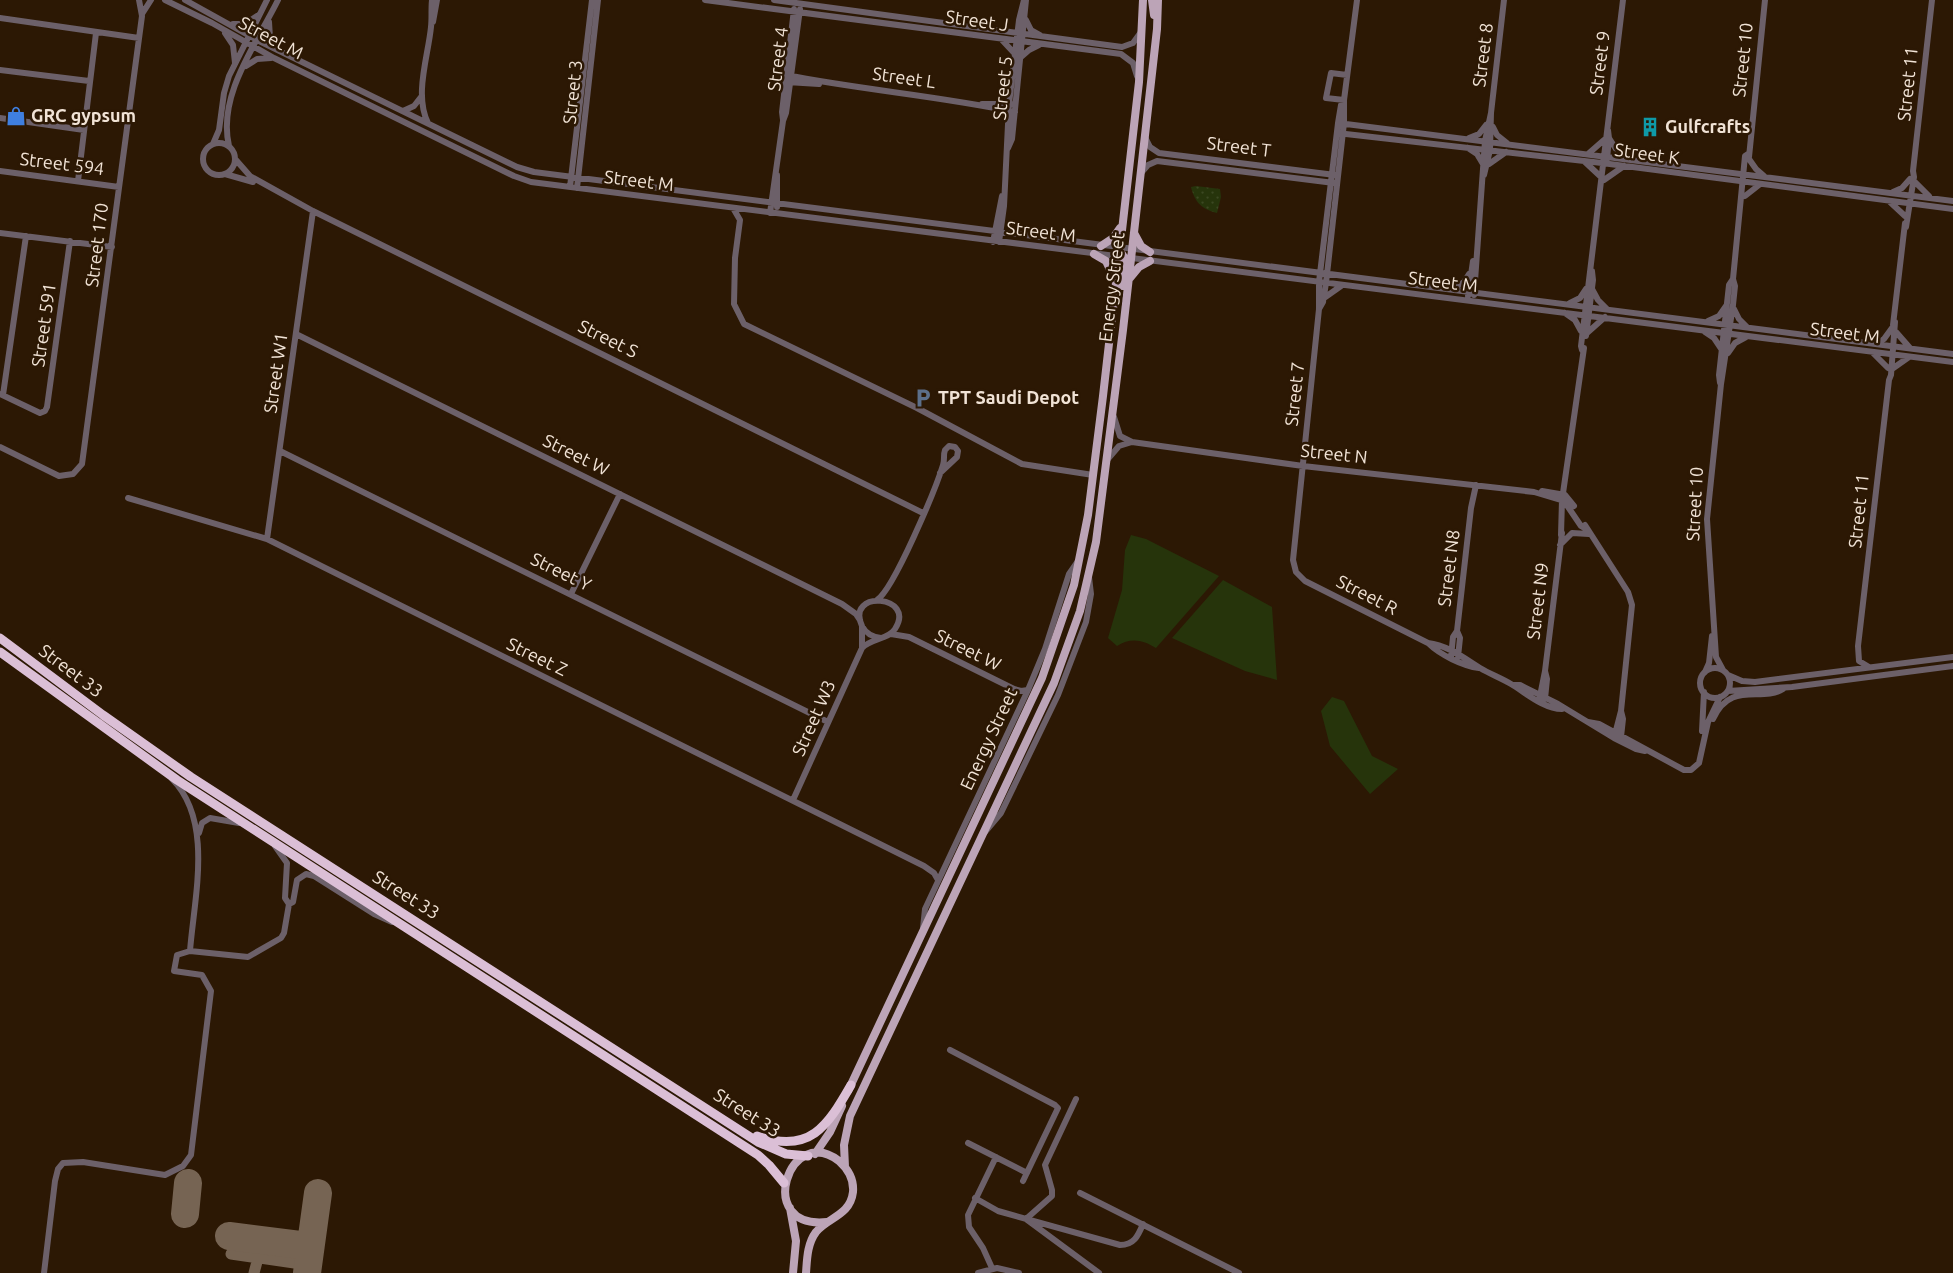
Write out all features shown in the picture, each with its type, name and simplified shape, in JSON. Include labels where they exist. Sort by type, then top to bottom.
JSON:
[{"type":"highway","name":"Street 33","points":[[0,638],[103,716],[199,782],[733,1125],[772,1149],[793,1155],[811,1155]]},
{"type":"highway","name":"Street 33","points":[[0,652],[149,760],[259,834],[758,1155],[784,1183]]},
{"type":"highway","points":[[733,1125],[756,1136],[775,1142],[792,1142],[805,1139],[827,1124],[851,1085]]},
{"type":"main road","name":"Energy Street","points":[[845,1167],[844,1145],[850,1116],[1054,683],[1068,648],[1089,577],[1107,462],[1128,282],[1121,226],[1139,82],[1143,0]]},
{"type":"main road","points":[[1152,0],[1157,29]]},
{"type":"main road","name":"Energy Street","points":[[811,1155],[830,1132],[1042,678],[1068,606],[1080,558],[1093,475],[1115,284],[1133,231],[1157,29],[1158,0]]},
{"type":"main road","points":[[1119,356],[1118,334],[1125,253],[1128,177]]},
{"type":"main road","points":[[1101,246],[1113,238],[1121,226]]},
{"type":"main road","points":[[1128,282],[1134,272],[1150,257],[1141,246],[1133,231]]},
{"type":"main road","points":[[1094,254],[1110,266],[1115,284]]},
{"type":"main road","points":[[793,1273],[796,1241],[790,1208],[785,1196],[784,1183],[795,1163],[811,1155],[829,1156],[845,1167],[852,1183],[851,1200],[842,1214],[827,1222],[812,1238],[806,1273]]},
{"type":"main road","points":[[790,1208],[810,1222],[827,1222]]},
{"type":"street","name":"Street 170","points":[[0,447],[59,476],[74,474],[82,464],[142,16],[139,0]]},
{"type":"street","points":[[143,0],[150,0]]},
{"type":"street","name":"Street 170","points":[[142,16],[150,0]]},
{"type":"street","name":"Street M","points":[[165,0],[274,58],[522,180],[937,235],[1094,254],[1125,253]]},
{"type":"street","name":"Street M","points":[[185,0],[257,40],[525,170],[835,212],[1017,234],[1101,246],[1125,253],[1323,283],[1953,362]]},
{"type":"street","points":[[213,144],[221,142],[229,146],[234,152],[236,160],[234,167],[225,174],[213,174],[204,165],[204,152],[213,144],[220,130],[226,84],[267,0]]},
{"type":"street","points":[[229,146],[227,127],[231,101],[253,47],[278,0]]},
{"type":"street","points":[[428,123],[423,110],[422,96],[431,25],[432,0]]},
{"type":"street","points":[[431,25],[437,0]]},
{"type":"street","points":[[594,2],[603,0]]},
{"type":"street","name":"Street J","points":[[705,0],[1040,44],[1128,46],[1143,29]]},
{"type":"street","name":"Street J","points":[[774,0],[1044,36],[1128,57],[1136,68],[1139,82]]},
{"type":"street","points":[[807,0],[816,6]]},
{"type":"street","name":"Street 5","points":[[996,242],[1004,193],[1008,122],[1012,108],[1025,0]]},
{"type":"street","name":"Street 7","points":[[1296,572],[1293,560],[1321,296],[1357,0]]},
{"type":"street","name":"Street 8","points":[[1470,301],[1504,0]]},
{"type":"street","name":"Street 9","points":[[1564,498],[1570,473],[1568,467],[1623,0]]},
{"type":"street","name":"Street 10","points":[[1725,672],[1716,657],[1707,519],[1728,325],[1728,300],[1730,285],[1733,279],[1765,0]]},
{"type":"street","name":"Street 11","points":[[1848,670],[1854,662],[1858,646],[1932,0]]},
{"type":"street","name":"Street 3","points":[[574,188],[594,2]]},
{"type":"street","name":"Street 4","points":[[773,213],[783,121],[782,112],[789,79],[797,2]]},
{"type":"street","points":[[228,24],[245,24],[263,9]]},
{"type":"street","points":[[780,9],[795,28],[813,14]]},
{"type":"street","points":[[270,16],[268,30],[270,38],[284,52]]},
{"type":"street","points":[[897,25],[898,16]]},
{"type":"street","points":[[0,18],[139,38]]},
{"type":"street","points":[[1004,31],[1022,20],[1032,30],[1044,36]]},
{"type":"street","points":[[954,33],[956,25]]},
{"type":"street","points":[[223,30],[233,45],[235,64]]},
{"type":"street","points":[[78,181],[96,33]]},
{"type":"street","points":[[1001,40],[1018,56],[1040,44]]},
{"type":"street","name":"Street 5","points":[[1008,148],[1012,139],[1012,90],[1018,56]]},
{"type":"street","points":[[243,69],[257,59],[274,58]]},
{"type":"street","points":[[0,70],[90,81]]},
{"type":"street","points":[[1344,100],[1326,98],[1331,73],[1347,75]]},
{"type":"street","name":"Street L","points":[[789,79],[1012,108]]},
{"type":"street","points":[[1008,122],[998,106],[1007,98],[1012,90]]},
{"type":"street","points":[[403,111],[414,106],[422,96]]},
{"type":"street","points":[[0,118],[84,130]]},
{"type":"street","name":"Street K","points":[[1341,123],[1953,200]]},
{"type":"street","points":[[1467,138],[1479,134],[1490,125],[1501,140],[1510,145]]},
{"type":"street","points":[[442,141],[446,132]]},
{"type":"street","name":"Street K","points":[[1340,133],[1584,161],[1953,209]]},
{"type":"street","name":"Street T","points":[[1144,135],[1150,147],[1159,153],[1335,175]]},
{"type":"street","points":[[1588,154],[1607,139],[1628,158]]},
{"type":"street","points":[[1467,147],[1486,164],[1506,152]]},
{"type":"street","points":[[1729,172],[1747,157],[1756,169],[1765,176]]},
{"type":"street","name":"Street S","points":[[236,160],[245,173],[313,210],[923,513]]},
{"type":"street","points":[[562,174],[577,161],[591,178]]},
{"type":"street","name":"Street T","points":[[1140,174],[1144,167],[1157,161],[1334,184]]},
{"type":"street","points":[[1584,161],[1602,178],[1624,166]]},
{"type":"street","points":[[1242,173],[1243,163]]},
{"type":"street","name":"Street 594","points":[[0,171],[119,187]]},
{"type":"street","name":"Street S","points":[[225,174],[245,178],[280,193]]},
{"type":"street","points":[[1727,180],[1743,195],[1758,185]]},
{"type":"street","points":[[1890,192],[1902,188],[1912,180],[1932,198]]},
{"type":"street","points":[[754,201],[775,190],[785,201],[793,206]]},
{"type":"street","points":[[1886,200],[1898,207],[1907,217],[1925,205]]},
{"type":"street","points":[[733,208],[740,220]]},
{"type":"street","name":"Street W1","points":[[267,539],[313,210]]},
{"type":"street","points":[[750,210],[740,220],[735,258],[734,304],[744,324],[917,408],[1022,464],[1093,475]]},
{"type":"street","points":[[834,221],[835,212]]},
{"type":"street","points":[[980,230],[990,226],[1000,218],[1008,228],[1017,234]]},
{"type":"street","points":[[937,235],[938,224]]},
{"type":"street","points":[[0,233],[112,247]]},
{"type":"street","points":[[1,395],[26,236]]},
{"type":"street","name":"Street 591","points":[[1,395],[40,413],[45,412],[70,242]]},
{"type":"street","name":"Street M","points":[[1150,257],[1308,272],[1953,354]]},
{"type":"street","points":[[1308,272],[1326,261],[1342,277]]},
{"type":"street","points":[[1453,290],[1473,273],[1482,289],[1490,295]]},
{"type":"street","name":"Street 10","points":[[1728,325],[1733,305],[1735,286],[1733,279]]},
{"type":"street","points":[[1303,280],[1321,296],[1344,285]]},
{"type":"street","points":[[1397,292],[1398,283]]},
{"type":"street","points":[[1590,287],[1598,300],[1608,309]]},
{"type":"street","name":"Street 9","points":[[1568,304],[1580,298],[1590,287]]},
{"type":"street","name":"Street 10","points":[[1703,322],[1719,316],[1728,300]]},
{"type":"street","points":[[1733,305],[1738,319],[1748,328]]},
{"type":"street","points":[[1562,312],[1575,320],[1584,334],[1605,317]]},
{"type":"street","points":[[1876,344],[1884,339],[1894,327],[1911,349]]},
{"type":"street","points":[[1702,330],[1714,338],[1724,352],[1747,336]]},
{"type":"street","name":"Street W","points":[[296,334],[842,604],[856,614],[861,623]]},
{"type":"street","points":[[1808,344],[1809,336]]},
{"type":"street","points":[[1872,352],[1890,368],[1909,357]]},
{"type":"street","points":[[1112,412],[1117,431],[1125,439],[1132,442]]},
{"type":"street","points":[[1107,462],[1119,446],[1132,442]]},
{"type":"street","name":"Street N","points":[[1132,442],[1303,466],[1534,492],[1564,498]]},
{"type":"street","name":"Street Y","points":[[280,451],[828,722]]},
{"type":"street","points":[[881,638],[870,635],[861,623],[863,609],[866,604],[877,600],[885,594],[940,473]]},
{"type":"street","name":"Street N8","points":[[1454,656],[1474,485]]},
{"type":"street","points":[[571,594],[620,494]]},
{"type":"street","name":"Street Z","points":[[128,498],[267,539],[924,866],[934,873],[938,880]]},
{"type":"street","points":[[1564,498],[1631,599],[1632,612],[1618,737]]},
{"type":"street","name":"Street N9","points":[[1542,699],[1564,498]]},
{"type":"street","points":[[1560,546],[1563,540],[1572,533],[1588,532]]},
{"type":"street","name":"Energy Street","points":[[923,931],[925,909],[1028,690],[1052,632],[1067,580],[1080,558]]},
{"type":"street","name":"Street R","points":[[1296,572],[1305,581],[1428,642],[1470,667],[1479,668],[1513,685],[1520,685],[1555,709],[1562,709],[1588,722],[1599,724],[1636,749],[1647,751],[1684,770],[1691,770],[1697,767],[1700,759]]},
{"type":"street","points":[[862,648],[870,641],[891,634],[898,623],[898,617],[890,594],[891,582]]},
{"type":"street","points":[[877,600],[883,600],[893,606]]},
{"type":"street","name":"Street W","points":[[842,604],[854,607],[866,604]]},
{"type":"street","name":"Street W3","points":[[793,800],[862,648],[861,623]]},
{"type":"street","name":"Street W","points":[[898,623],[909,637]]},
{"type":"street","name":"Street 10","points":[[1705,672],[1709,663],[1714,625]]},
{"type":"street","name":"Street W","points":[[891,634],[909,637],[1014,689],[1028,690]]},
{"type":"street","points":[[1858,646],[1859,661],[1869,668]]},
{"type":"street","points":[[1700,759],[1704,692],[1700,683],[1705,672],[1714,668],[1742,681],[1755,682],[1953,657]]},
{"type":"street","points":[[1728,691],[1784,688],[1953,666]]},
{"type":"street","points":[[1700,759],[1710,716],[1720,698],[1728,691],[1730,681],[1725,672]]},
{"type":"street","points":[[1705,734],[1718,711],[1737,696],[1750,693],[1773,694],[1784,688]]},
{"type":"street","name":"Street W","points":[[1014,689],[1021,695],[1023,700]]},
{"type":"street","points":[[1704,692],[1711,697],[1720,698]]},
{"type":"street","points":[[149,760],[177,785],[190,807],[196,823],[198,849]]},
{"type":"street","points":[[190,951],[200,826],[210,818],[234,822],[259,834]]},
{"type":"street","points":[[273,843],[287,863],[285,898],[289,904]]},
{"type":"street","name":"Street Z","points":[[924,866],[938,870],[944,868]]},
{"type":"street","points":[[44,1273],[55,1181],[58,1169],[63,1163],[82,1162],[165,1174],[183,1166],[191,1155],[211,997],[210,985],[202,975],[174,971],[177,954],[190,951],[243,958],[252,955],[281,938],[289,904],[293,902],[297,880],[303,875],[310,874],[374,914],[397,923]]},
{"type":"street","points":[[950,1050],[1055,1104],[1058,1108],[1023,1181]]},
{"type":"street","points":[[1026,1219],[1052,1196],[1045,1165],[1076,1099]]},
{"type":"street","points":[[968,1143],[1027,1173]]},
{"type":"street","points":[[992,1268],[983,1248],[969,1227],[968,1215],[996,1157]]},
{"type":"street","points":[[1080,1193],[1239,1273]]},
{"type":"street","points":[[975,1198],[995,1210],[1123,1245],[1135,1240],[1143,1224]]},
{"type":"street","points":[[1026,1219],[1099,1273]]},
{"type":"street","points":[[978,1273],[992,1268],[1019,1273]]},
{"type":"green space","points":[[1191,187],[1220,189],[1221,197],[1217,213],[1207,210],[1197,201]]},
{"type":"green space","points":[[1131,535],[1146,539],[1219,576],[1156,648],[1137,641],[1127,641],[1117,646],[1108,638],[1122,590],[1125,550]]},
{"type":"green space","points":[[1223,580],[1272,607],[1277,680],[1245,671],[1172,638]]},
{"type":"green space","points":[[1332,697],[1344,701],[1372,756],[1398,769],[1370,794],[1330,746],[1321,711]]},
{"type":"taxiway","points":[[231,1254],[308,1265]]},
{"type":"taxiway","points":[[254,1273],[258,1258]]},
{"type":"runway","points":[[185,1214],[188,1183]]},
{"type":"runway","points":[[307,1273],[318,1193]]},
{"type":"runway","points":[[229,1236],[308,1246]]},
{"type":"place","name":"GRC gypsum","points":[[16,116]]},
{"type":"place","name":"Gulfcrafts","points":[[1650,127]]},
{"type":"place","name":"TPT Saudi Depot","points":[[923,398]]}]
